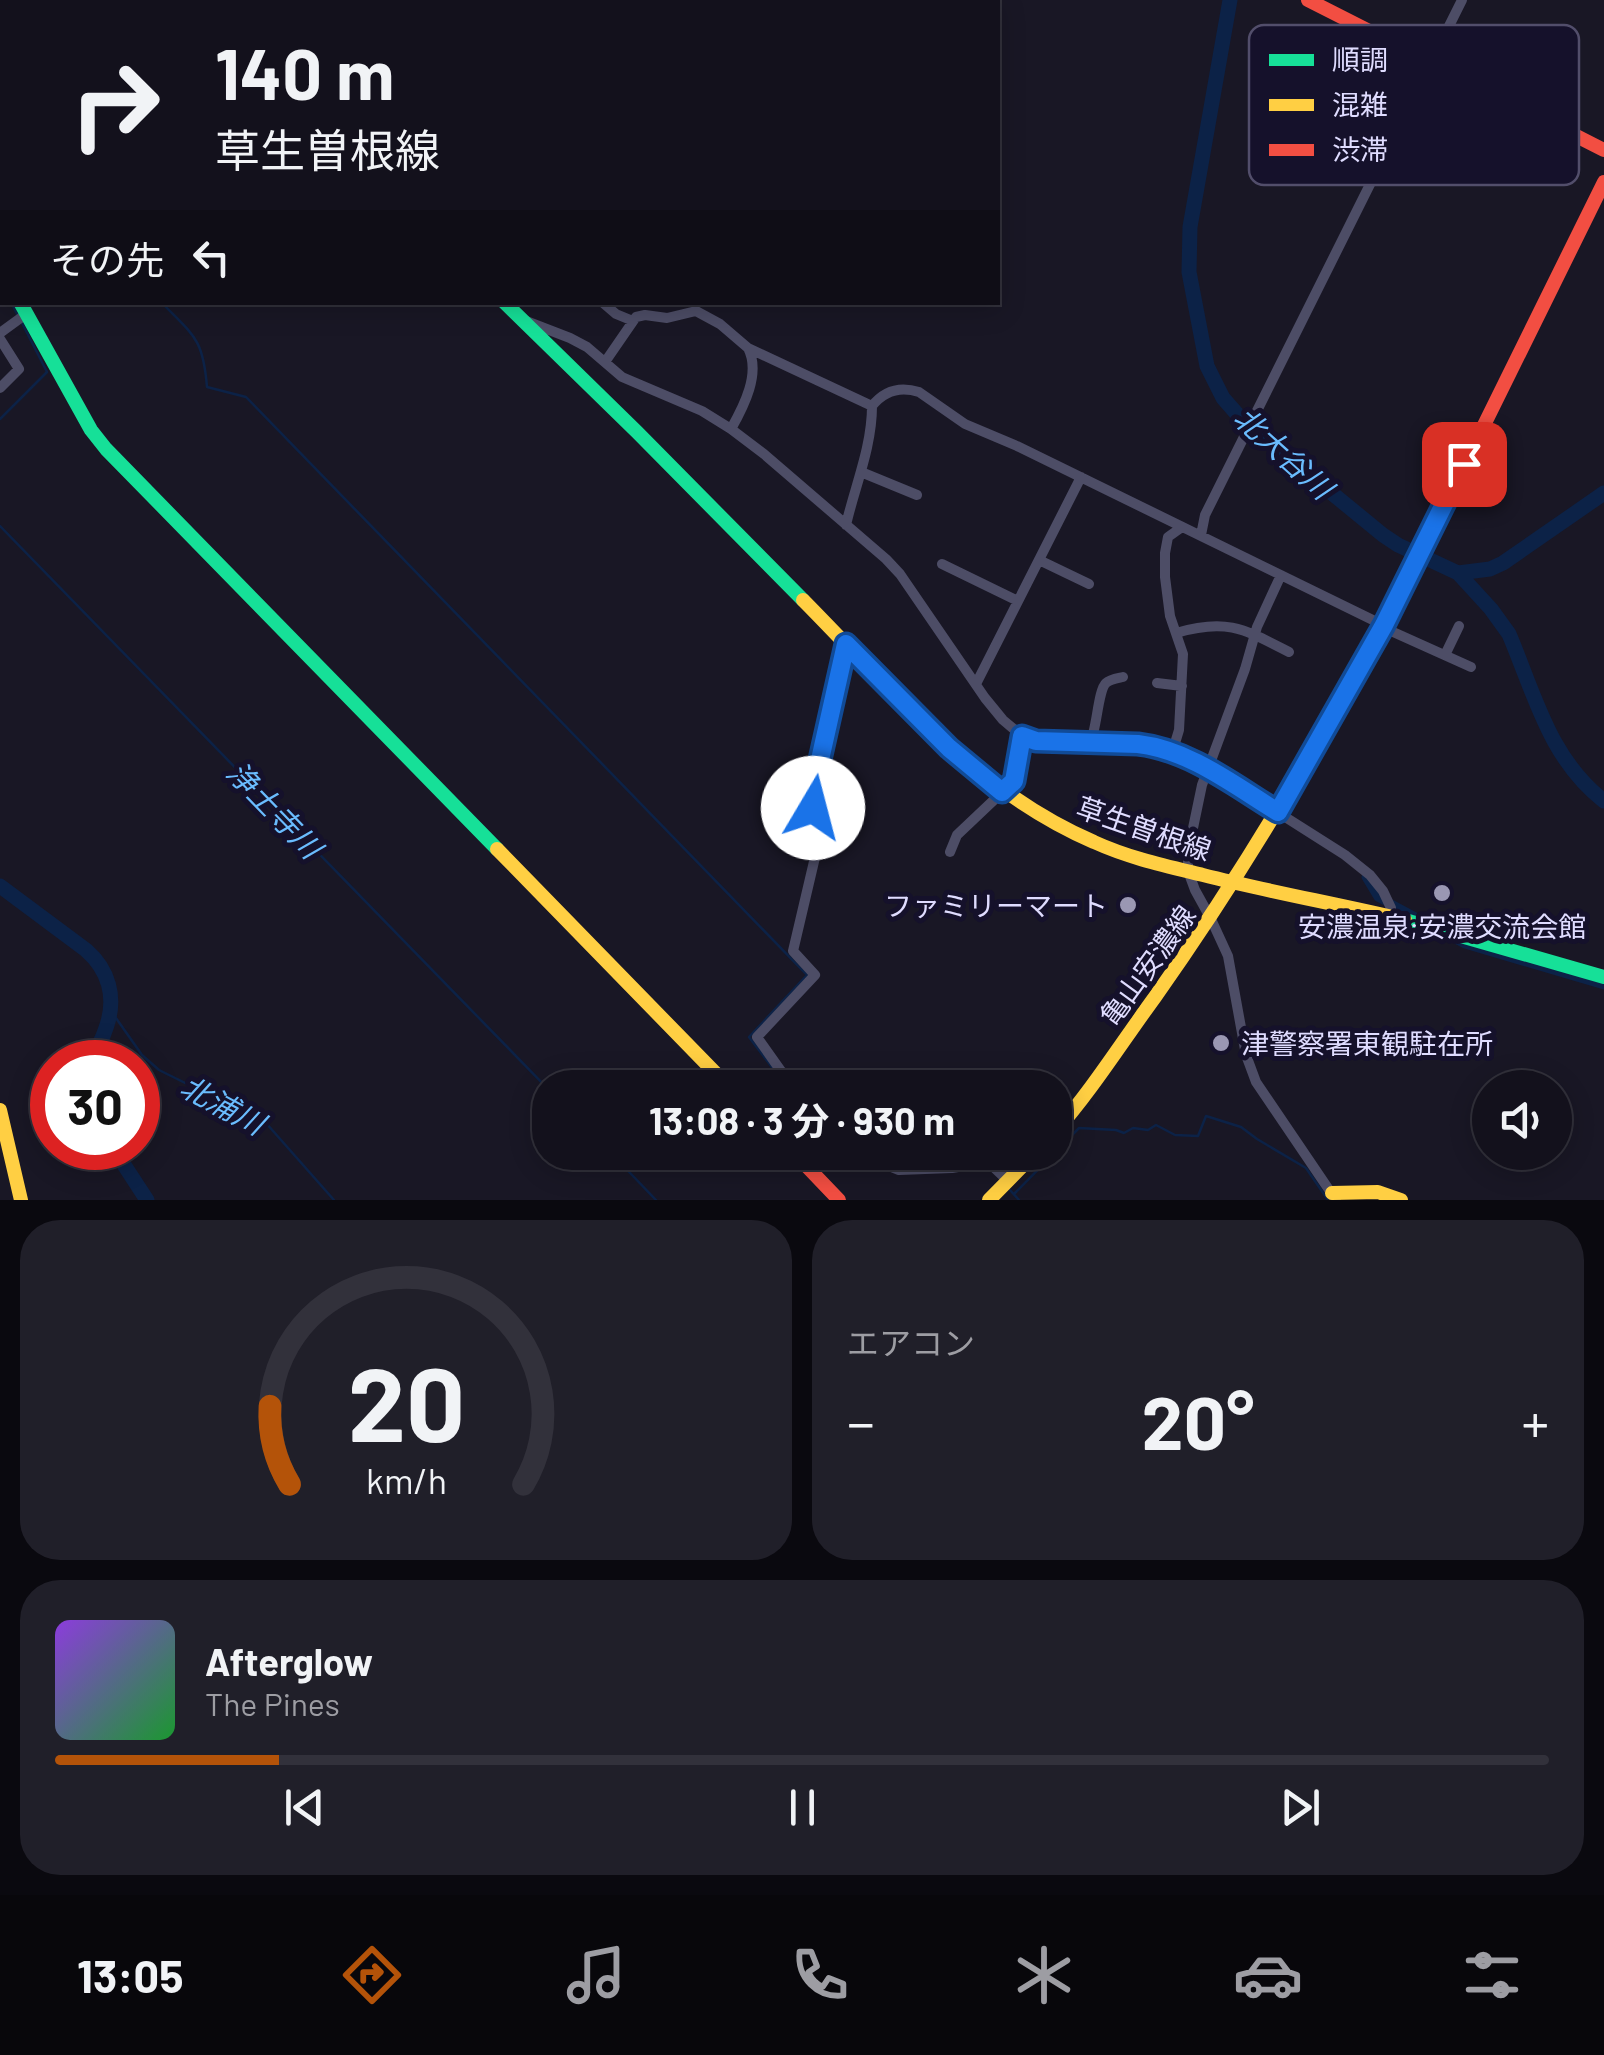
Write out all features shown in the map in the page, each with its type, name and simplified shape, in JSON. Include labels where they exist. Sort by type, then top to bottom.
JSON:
[{"type":"main road","points":[[1308,0],[1358,25]]},
{"type":"main road","points":[[1579,137],[1604,150]]},
{"type":"main road","name":"亀山安濃線","points":[[1072,1112],[1211,919],[1278,812],[1383,626],[1604,182]]},
{"type":"main road","points":[[23,308],[91,430],[106,449],[712,1070]]},
{"type":"main road","name":"草生曽根線","points":[[516,309],[949,748],[1002,792],[1096,843],[1145,861],[1391,917],[1604,977]]},
{"type":"main road","points":[[0,1110],[22,1200]]},
{"type":"main road","points":[[810,1170],[839,1200]]},
{"type":"main road","points":[[1000,1189],[1018,1170]]},
{"type":"main road","points":[[1334,1197],[1372,1191],[1400,1200]]},
{"type":"street","points":[[1450,25],[1462,0]]},
{"type":"street","points":[[1200,535],[1205,516],[1370,185]]},
{"type":"street","points":[[605,305],[633,320]]},
{"type":"street","points":[[605,362],[633,320],[645,314],[668,318],[696,307],[748,348],[872,406]]},
{"type":"street","points":[[0,388],[19,369],[0,336],[23,308]]},
{"type":"street","points":[[516,309],[588,348],[622,376],[702,410],[731,429],[846,525],[900,574],[1003,720],[1022,736],[1036,741],[1149,745],[1208,768],[1331,845],[1370,875],[1383,890],[1391,917]]},
{"type":"street","points":[[731,429],[741,411],[754,368],[748,348]]},
{"type":"street","points":[[846,525],[861,472],[872,406],[889,392],[919,392],[972,428],[1017,446],[1471,668]]},
{"type":"street","points":[[861,472],[917,495]]},
{"type":"street","points":[[976,684],[1080,477]]},
{"type":"street","points":[[1172,753],[1179,730],[1183,654],[1170,616],[1165,553],[1168,537],[1182,527]]},
{"type":"street","points":[[1039,560],[1089,584]]},
{"type":"street","points":[[942,564],[1018,601]]},
{"type":"street","points":[[1281,575],[1254,634],[1208,768],[1188,852],[1188,871],[1228,956],[1246,1056],[1256,1082],[1334,1197]]},
{"type":"street","points":[[1176,633],[1214,624],[1254,634],[1289,652]]},
{"type":"street","points":[[1445,655],[1459,626]]},
{"type":"street","points":[[780,1070],[758,1037],[814,975],[793,951],[816,853],[797,826],[813,808],[818,794],[817,773],[846,644]]},
{"type":"street","points":[[1090,743],[1102,690],[1105,684],[1123,676]]},
{"type":"street","points":[[1157,683],[1182,686]]},
{"type":"street","points":[[950,852],[958,835],[1014,781],[1022,736]]},
{"type":"waterway","name":"北大谷川","points":[[1230,0],[1190,227],[1189,272],[1207,366],[1223,398],[1256,431],[1383,535],[1458,573],[1491,609],[1509,634],[1557,745],[1585,784],[1604,801]]},
{"type":"waterway","name":"浄土寺川","points":[[12,305],[17,314]]},
{"type":"waterway","points":[[164,305],[195,339],[203,358],[207,387],[246,397],[807,975],[749,1037],[774,1070]]},
{"type":"waterway","name":"浄土寺川","points":[[0,419],[47,372],[21,321]]},
{"type":"waterway","points":[[1458,573],[1490,569],[1503,563],[1604,493]]},
{"type":"waterway","name":"浄土寺川","points":[[0,526],[532,1073]]},
{"type":"waterway","points":[[1366,877],[1378,897],[1419,919]]},
{"type":"waterway","points":[[0,886],[86,950],[100,966],[110,994],[110,1015],[101,1040]]},
{"type":"waterway","points":[[1450,936],[1465,944],[1604,985]]},
{"type":"waterway","name":"北浦川","points":[[111,1011],[142,1055],[159,1070],[266,1123],[334,1200]]},
{"type":"waterway","points":[[1014,1194],[1079,1128],[1124,1133],[1156,1125],[1175,1135],[1198,1136],[1206,1116],[1241,1127],[1306,1168],[1328,1200]]},
{"type":"waterway","points":[[127,1170],[147,1200]]},
{"type":"waterway","name":"浄土寺川","points":[[627,1170],[656,1200]]},
{"type":"waterway","points":[[1010,1190],[1019,1200]]},
{"type":"traffic: fast","points":[[22,305],[91,430],[106,449],[497,849]]},
{"type":"traffic: fast","points":[[507,305],[803,600]]},
{"type":"traffic: fast","points":[[1405,920],[1604,977]]},
{"type":"traffic: slow","points":[[1072,1111],[1197,936],[1276,812],[1384,621],[1452,490]]},
{"type":"traffic: slow","points":[[803,600],[937,736],[973,767],[1051,821],[1107,848],[1148,861],[1405,920]]},
{"type":"traffic: slow","points":[[497,849],[712,1070]]},
{"type":"traffic: slow","points":[[0,1110],[21,1200]]},
{"type":"traffic: slow","points":[[989,1200],[1018,1170]]},
{"type":"traffic: slow","points":[[1332,1193],[1378,1192],[1401,1200]]},
{"type":"traffic: jam","points":[[1308,0],[1357,25]]},
{"type":"traffic: jam","points":[[1579,137],[1604,150]]},
{"type":"traffic: jam","points":[[1452,490],[1604,182]]},
{"type":"traffic: jam","points":[[810,1170],[839,1200]]},
{"type":"place","name":"安濃温泉;安濃交流会館","points":[[1442,893]]},
{"type":"place","name":"ファミリーマート","points":[[1128,905]]},
{"type":"place","name":"津警察署東観駐在所","points":[[1221,1043]]},
{"type":"route","points":[[813,808],[846,644],[949,748],[1002,792],[1014,781],[1022,736],[1036,741],[1138,744],[1208,768],[1278,812],[1384,625],[1464,464]]}]
